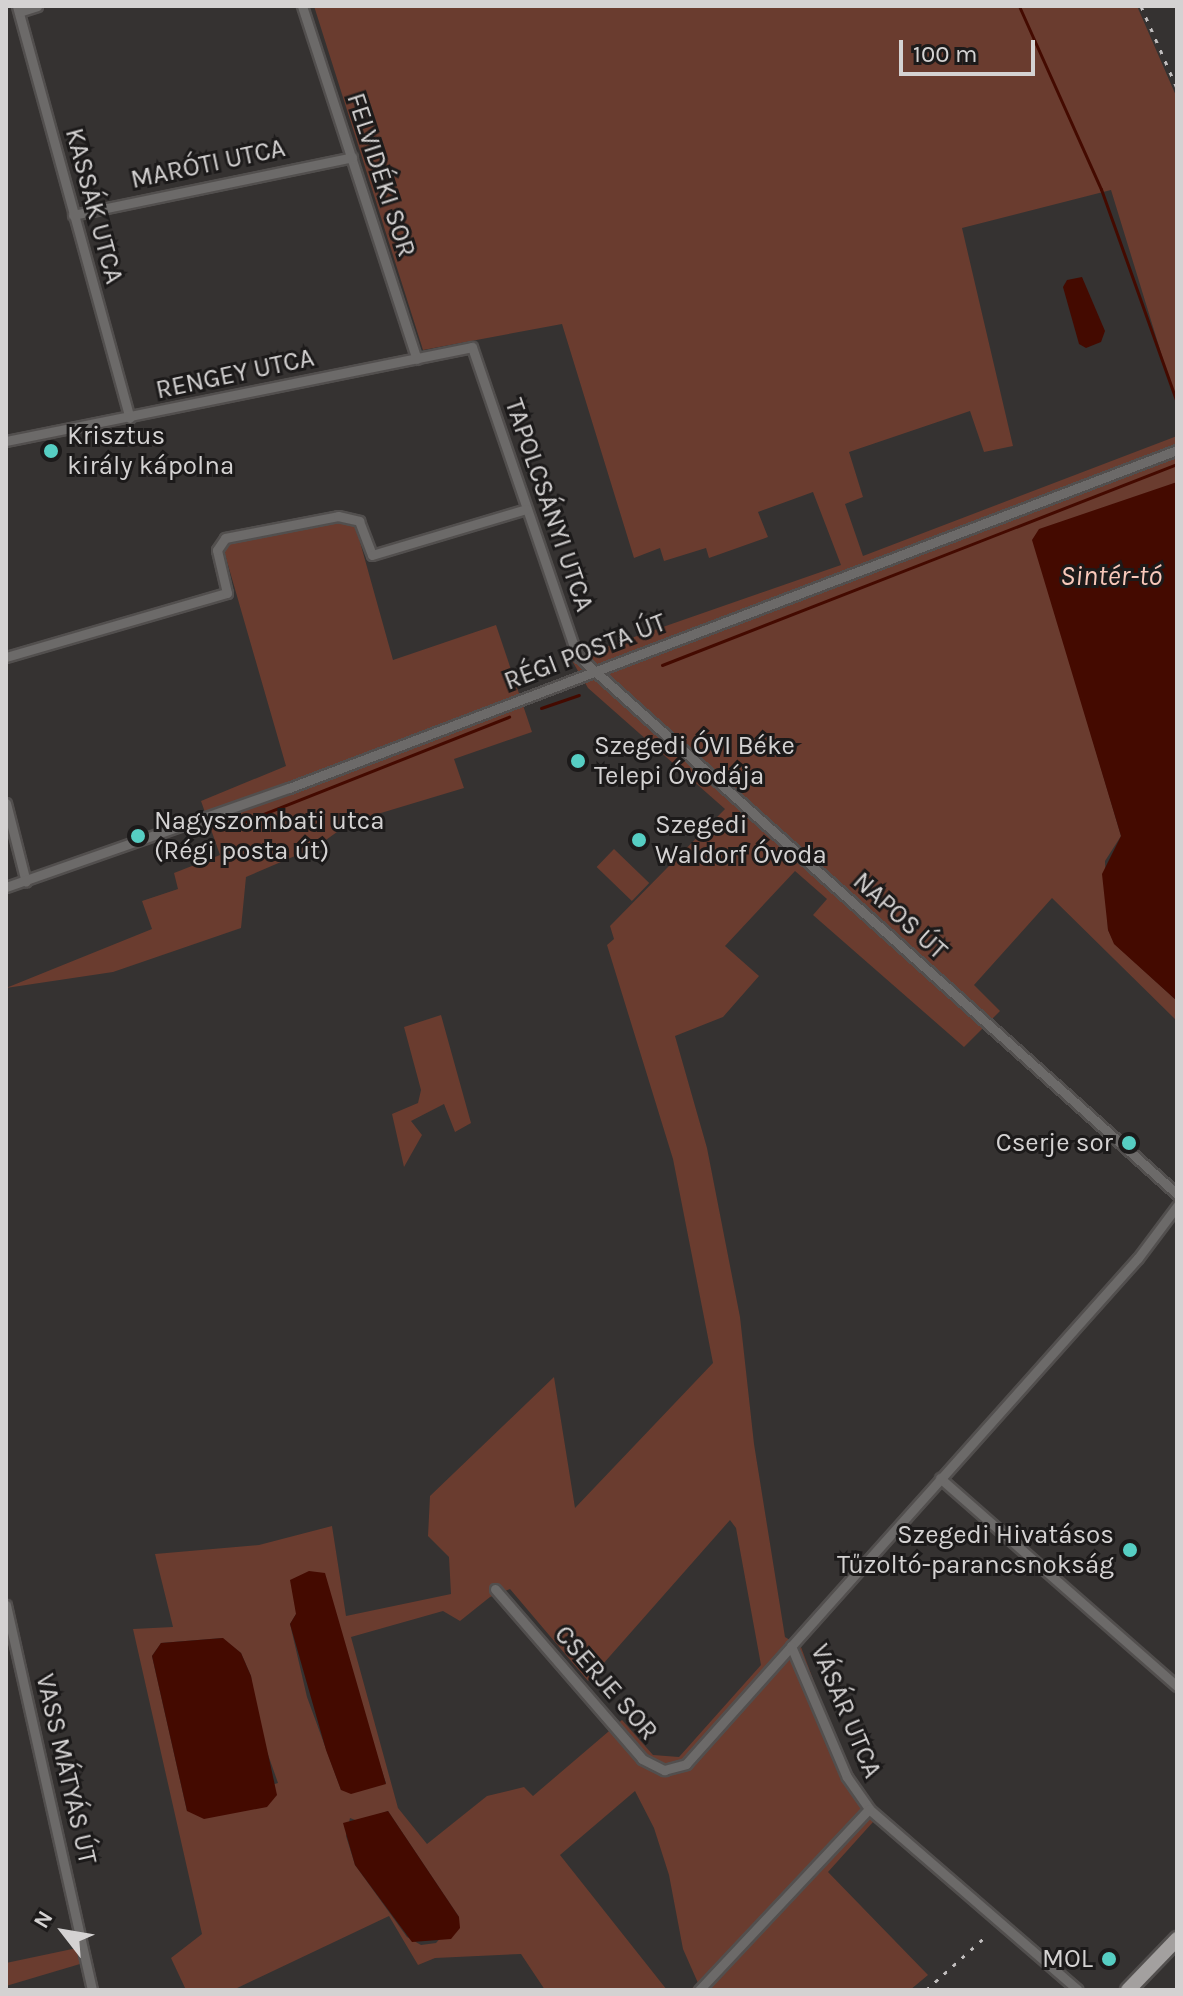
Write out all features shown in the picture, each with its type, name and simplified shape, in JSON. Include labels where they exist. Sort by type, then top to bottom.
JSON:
[{"type":"main road","points":[[1128,1990],[1177,1939]]},
{"type":"street","points":[[18,9],[37,6]]},
{"type":"street","name":"FELVIDÉKI SOR","points":[[302,6],[417,359]]},
{"type":"street","name":"KASSÁK UTCA","points":[[18,9],[130,418]]},
{"type":"street","name":"MARÓTI UTCA","points":[[73,215],[352,157]]},
{"type":"street","name":"RENGEY UTCA","points":[[6,441],[472,347]]},
{"type":"street","name":"TAPOLCSÁNYI UTCA","points":[[472,347],[577,655],[592,672]]},
{"type":"street","name":"RÉGI POSTA ÚT","points":[[6,887],[592,672],[1177,450]]},
{"type":"street","points":[[6,657],[227,593],[217,550],[225,538],[338,516],[359,521],[372,555],[526,509]]},
{"type":"street","name":"NAPOS ÚT","points":[[592,672],[1177,1194]]},
{"type":"street","points":[[6,803],[26,882]]},
{"type":"street","name":"VÁSÁR UTCA","points":[[1078,1990],[869,1809],[847,1777],[791,1646],[1138,1258],[1177,1206]]},
{"type":"street","points":[[940,1478],[1177,1686]]},
{"type":"street","name":"CSERJE SOR","points":[[495,1589],[642,1759],[658,1769],[676,1769],[691,1760],[791,1646]]},
{"type":"street","name":"VASS MÁTYÁS ÚT","points":[[6,1605],[92,1990]]},
{"type":"street","points":[[699,1990],[869,1809]]},
{"type":"shaded area","points":[[314,6],[1137,6],[1177,98],[1177,405],[1111,190],[962,228],[1013,446],[984,452],[970,411],[849,452],[863,497],[845,504],[863,556],[1177,436],[1177,482],[1135,500],[1067,653],[1121,836],[1105,861],[1108,930],[1115,944],[1177,1001],[1177,1021],[1052,898],[974,985],[1000,1011],[964,1047],[813,915],[827,899],[795,871],[725,946],[759,976],[723,1017],[675,1036],[707,1148],[740,1317],[754,1444],[785,1637],[801,1647],[840,1752],[863,1794],[882,1812],[828,1872],[928,1975],[910,1990],[690,1990],[698,1983],[683,1949],[669,1875],[654,1828],[635,1791],[560,1855],[667,1990],[545,1990],[521,1954],[435,1958],[418,1965],[389,1916],[233,1990],[186,1990],[171,1958],[202,1934],[133,1629],[173,1627],[155,1554],[259,1545],[332,1526],[346,1616],[451,1594],[449,1557],[428,1536],[430,1496],[554,1377],[575,1508],[713,1363],[673,1159],[607,945],[614,939],[610,926],[725,809],[588,688],[571,659],[841,565],[813,492],[758,512],[768,537],[709,558],[706,548],[664,561],[660,548],[634,558],[562,324],[423,350]],"holes":[[[730,1520],[736,1528],[761,1665],[679,1757],[653,1755],[622,1720],[533,1796],[524,1787],[487,1796],[427,1844],[398,1808],[351,1637],[443,1611],[460,1621],[490,1597],[510,1589],[588,1681]],[[296,1614],[353,1684],[386,1783],[341,1790],[307,1697],[290,1624]],[[222,1638],[241,1653],[251,1676],[259,1729],[278,1783],[187,1811],[152,1656],[161,1643]],[[388,1811],[459,1917],[436,1943],[421,1945],[407,1937],[355,1865],[346,1836],[350,1818],[358,1821]]]},
{"type":"shaded area","points":[[336,519],[355,524],[393,660],[496,625],[532,732],[454,759],[464,788],[351,822],[316,847],[246,877],[241,928],[113,972],[6,988],[152,929],[142,901],[178,889],[174,873],[220,855],[201,801],[286,766],[222,544]]},
{"type":"shaded area","points":[[614,849],[649,883],[632,901],[597,867]]},
{"type":"shaded area","points":[[441,1015],[471,1123],[455,1132],[444,1104],[411,1121],[422,1135],[404,1167],[392,1114],[418,1103],[421,1090],[404,1027]]},
{"type":"shaded area","points":[[77,1948],[80,1964],[6,1986],[6,1963]]},
{"type":"water","points":[[1082,277],[1105,331],[1101,342],[1086,348],[1079,344],[1063,287],[1067,280]]},
{"type":"water","name":"Sintér-tó","points":[[1177,482],[1177,1001],[1114,944],[1108,930],[1102,874],[1121,836],[1032,540],[1039,529]]},
{"type":"water","points":[[309,1571],[325,1573],[386,1784],[351,1794],[341,1790],[326,1750],[290,1624],[296,1614],[290,1580]]},
{"type":"water","points":[[223,1638],[241,1653],[251,1676],[277,1795],[267,1807],[204,1819],[187,1811],[152,1656],[161,1643]]},
{"type":"water","points":[[388,1811],[459,1917],[460,1928],[451,1939],[412,1942],[355,1865],[343,1823]]},
{"type":"waterway","points":[[1019,6],[1101,189],[1177,402]]},
{"type":"waterway","points":[[662,665],[1177,464]]},
{"type":"waterway","points":[[541,708],[579,695]]},
{"type":"waterway","points":[[233,826],[509,717]]},
{"type":"railway","points":[[1141,6],[1177,88]]},
{"type":"railway","points":[[926,1990],[984,1938]]},
{"type":"place","name":"Krisztus király kápolna","points":[[51,451]]},
{"type":"place","name":"Szegedi ÓVI Béke Telepi Óvodája","points":[[578,761]]},
{"type":"place","name":"Nagyszombati utca (Régi posta út)","points":[[138,836]]},
{"type":"place","name":"Szegedi Waldorf Óvoda","points":[[639,840]]},
{"type":"place","name":"Cserje sor","points":[[1129,1143]]},
{"type":"place","name":"Szegedi Hivatásos Tűzoltó-parancsnokság","points":[[1130,1550]]},
{"type":"place","name":"MOL","points":[[1109,1959]]}]
